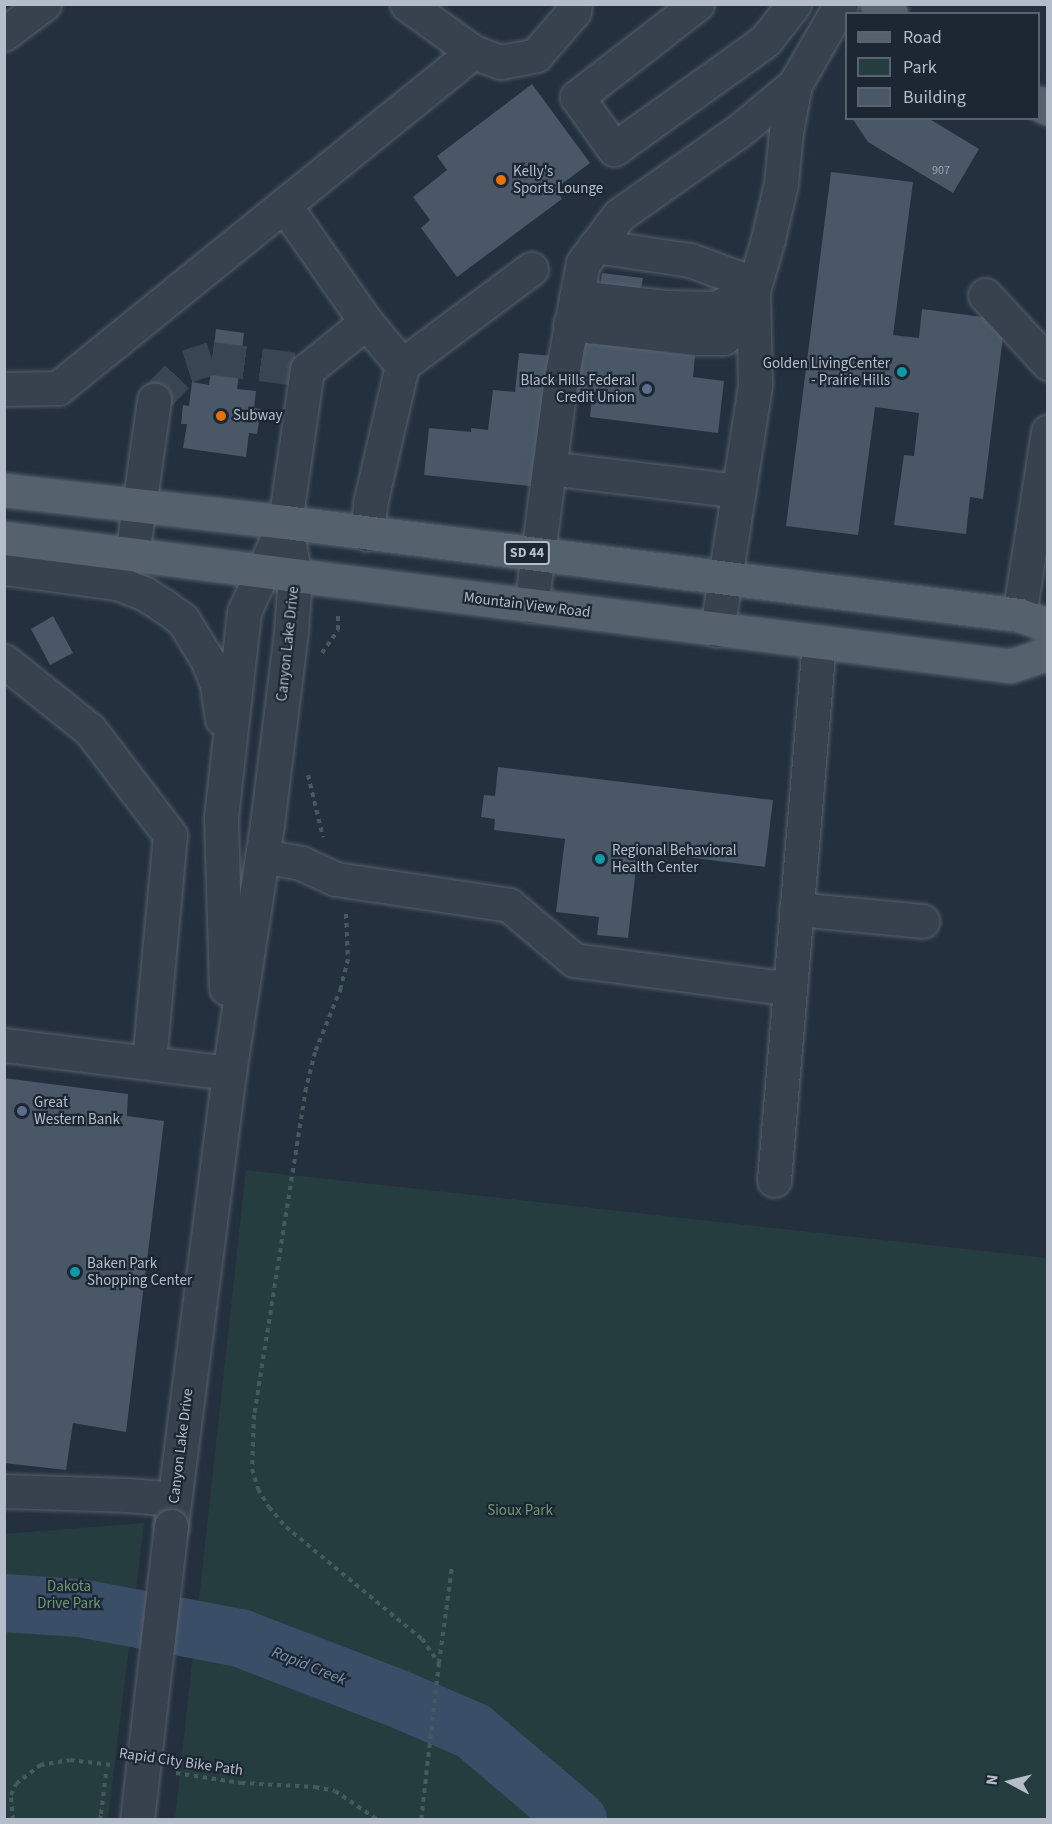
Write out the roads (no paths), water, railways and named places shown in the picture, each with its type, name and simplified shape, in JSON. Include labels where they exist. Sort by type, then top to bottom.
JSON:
[{"type":"main road","name":"SD 44","points":[[4,490],[285,522],[1033,620]]},
{"type":"main road","name":"Mountain View Road","points":[[4,538],[262,573],[1010,666],[1047,654]]},
{"type":"street","points":[[4,34],[44,4]]},
{"type":"street","points":[[406,4],[473,52],[501,62],[536,54],[574,11],[575,4]]},
{"type":"street","points":[[697,4],[577,97],[614,149],[765,42],[794,4]]},
{"type":"street","points":[[574,304],[697,338],[723,338],[736,329],[753,291],[781,183],[786,132],[795,84],[841,4]]},
{"type":"street","points":[[4,389],[58,388],[473,52]]},
{"type":"street","points":[[531,606],[549,468],[574,304],[583,263],[619,215],[740,130],[795,84]]},
{"type":"street","points":[[285,206],[366,322],[402,365]]},
{"type":"street","points":[[596,246],[690,260],[742,279],[753,291],[755,385],[717,630]]},
{"type":"street","points":[[367,534],[370,504],[402,365],[531,269]]},
{"type":"street","points":[[574,304],[707,297],[753,291]]},
{"type":"street","points":[[985,295],[1047,363]]},
{"type":"street","points":[[285,522],[307,370],[366,322]]},
{"type":"street","points":[[132,555],[137,506],[154,400]]},
{"type":"street","points":[[1033,620],[1047,431]]},
{"type":"street","points":[[549,468],[739,491]]},
{"type":"street","name":"Canyon Lake Drive","points":[[229,1073],[221,817],[244,612],[285,522]]},
{"type":"street","name":"Canyon Lake Drive","points":[[137,1820],[173,1513],[229,1073],[262,856],[295,577],[285,522]]},
{"type":"street","points":[[4,568],[117,582],[145,594],[183,620],[208,661],[218,685],[222,716],[221,817]]},
{"type":"street","points":[[774,1180],[819,642]]},
{"type":"street","points":[[4,661],[90,730],[170,835],[150,1062]]},
{"type":"street","points":[[262,856],[302,863],[336,879],[509,904],[574,960],[790,989]]},
{"type":"street","points":[[796,909],[922,921]]},
{"type":"street","points":[[4,1045],[229,1073]]},
{"type":"street","points":[[4,1491],[128,1495],[173,1513]]},
{"type":"waterway","name":"Rapid Creek","points":[[4,1603],[80,1608],[240,1638],[399,1699],[473,1731],[578,1820]]},
{"type":"tunnel","points":[[154,400],[187,366],[212,358],[307,370]]},
{"type":"place","name":"Kelly's Sports Lounge","points":[[501,180]]},
{"type":"place","name":"Golden LivingCenter - Prairie Hills","points":[[902,372]]},
{"type":"place","name":"Black Hills Federal Credit Union","points":[[647,389]]},
{"type":"place","name":"Subway","points":[[221,416]]},
{"type":"place","name":"Regional Behavioral Health Center","points":[[600,859]]},
{"type":"place","name":"Great Western Bank","points":[[22,1111]]},
{"type":"place","name":"Baken Park Shopping Center","points":[[75,1272]]},
{"type":"park label","name":"Sioux Park","points":[[520,1511]]},
{"type":"park label","name":"Dakota Drive Park","points":[[69,1594]]}]
